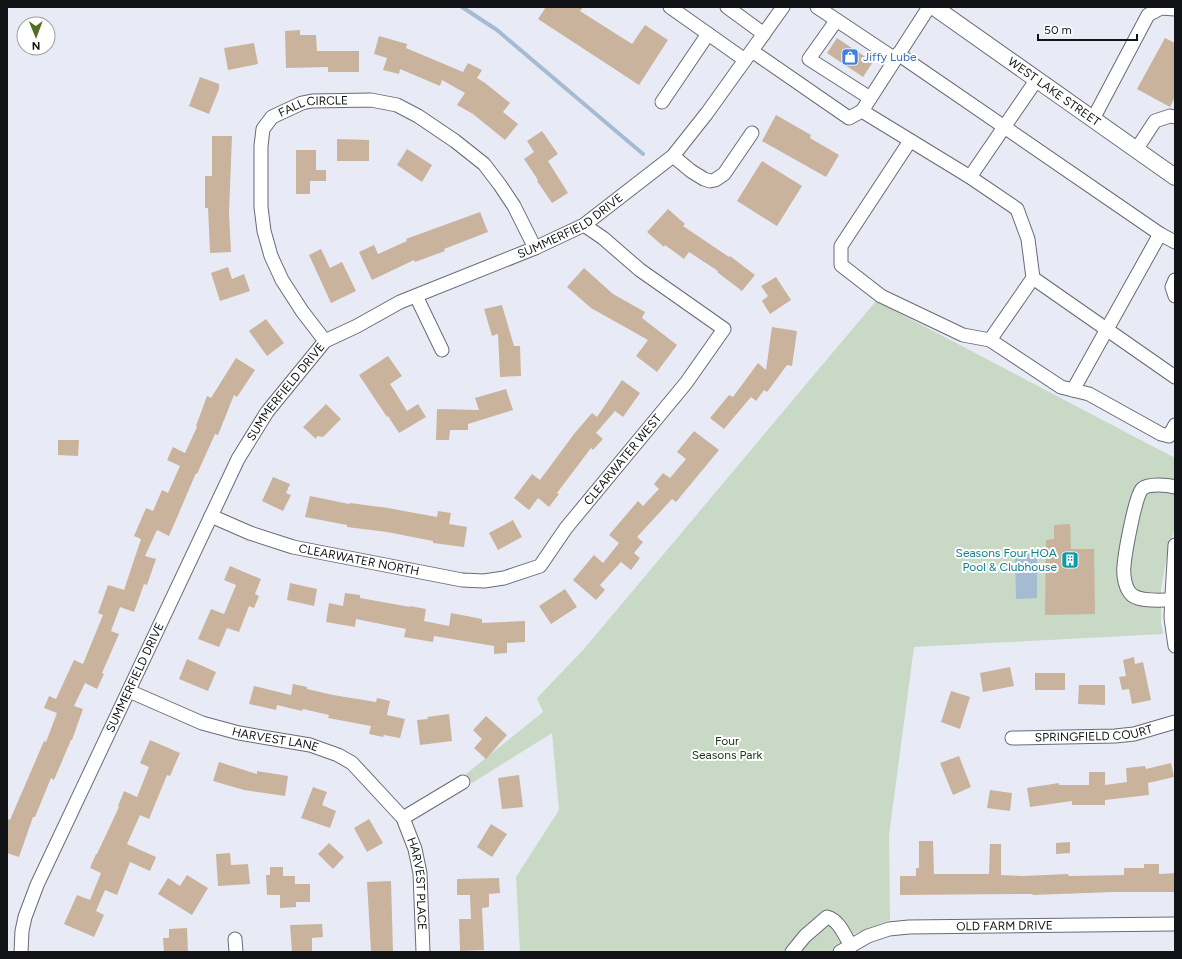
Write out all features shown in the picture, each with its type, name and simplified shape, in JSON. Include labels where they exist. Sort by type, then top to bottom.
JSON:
[{"type":"main road","name":"WEST LAKE STREET","points":[[934,7],[1175,177]]},
{"type":"street","points":[[670,7],[708,34],[748,56],[849,118],[862,111],[928,7]]},
{"type":"street","points":[[727,7],[764,34]]},
{"type":"street","name":"SUMMERFIELD DRIVE","points":[[21,952],[22,931],[30,903],[238,459],[267,412],[325,341],[358,326],[400,302],[535,248],[584,225],[673,156],[707,113],[783,7]]},
{"type":"street","points":[[816,7],[1004,127],[1160,234],[1175,242]]},
{"type":"street","points":[[1093,119],[1148,15],[1162,8],[1175,9]]},
{"type":"street","points":[[836,21],[809,59],[870,98]]},
{"type":"street","points":[[662,102],[708,34]]},
{"type":"street","points":[[970,177],[1037,79]]},
{"type":"street","name":"FALL CIRCLE","points":[[325,341],[302,311],[282,280],[271,256],[262,219],[262,130],[272,116],[302,103],[312,101],[371,100],[396,105],[418,116],[484,164],[514,206],[535,248]]},
{"type":"street","points":[[862,111],[970,177],[1017,209],[1028,239],[1033,278],[990,340]]},
{"type":"street","points":[[1136,150],[1155,121],[1170,116],[1175,117]]},
{"type":"street","points":[[673,156],[691,171],[704,179],[710,181],[715,180],[724,174],[752,134]]},
{"type":"street","points":[[910,141],[841,246],[841,265],[881,296],[963,335],[990,340],[1061,387],[1089,394],[1161,434],[1169,436],[1175,426]]},
{"type":"street","name":"CLEARWATER WEST","points":[[511,575],[540,566],[566,528],[686,384],[724,330],[640,270],[603,238],[584,225]]},
{"type":"street","points":[[1073,390],[1160,234]]},
{"type":"street","points":[[1033,278],[1175,377]]},
{"type":"street","points":[[1175,280],[1172,287],[1175,296]]},
{"type":"street","points":[[416,296],[442,350]]},
{"type":"street","points":[[1172,600],[1142,599],[1132,595],[1126,586],[1123,567],[1136,502],[1143,488],[1148,485],[1175,487]]},
{"type":"street","name":"CLEARWATER NORTH","points":[[211,516],[250,533],[293,547],[462,580],[484,581],[511,575]]},
{"type":"street","points":[[1175,546],[1172,600],[1175,646]]},
{"type":"street","name":"HARVEST LANE","points":[[128,691],[202,723],[239,733],[310,744],[338,755],[352,762],[403,818]]},
{"type":"street","name":"SPRINGFIELD COURT","points":[[1012,738],[1115,736],[1134,734],[1175,722]]},
{"type":"street","points":[[403,818],[463,782]]},
{"type":"street","name":"HARVEST PLACE","points":[[403,818],[418,861],[423,952]]},
{"type":"street","points":[[792,952],[805,936],[828,917],[832,918],[837,923],[845,949]]},
{"type":"street","name":"OLD FARM DRIVE","points":[[845,949],[868,936],[882,931],[909,927],[1175,924]]},
{"type":"green space","name":"Four Seasons Park","points":[[876,301],[1175,458],[1175,529],[1169,545],[1161,589],[1161,623],[1163,634],[914,647],[889,835],[890,920],[851,935],[830,952],[520,952],[516,877],[559,810],[552,733],[472,783],[466,774],[543,712],[537,698],[584,649]]},
{"type":"water","points":[[1015,553],[1037,553],[1037,598],[1016,599]]},
{"type":"building","points":[[546,7],[583,7],[580,11],[632,44],[645,25],[668,40],[639,85],[538,19]]},
{"type":"building","points":[[300,30],[300,35],[316,35],[317,51],[359,51],[359,72],[328,72],[328,67],[286,68],[285,31]]},
{"type":"building","points":[[379,36],[407,44],[406,48],[463,72],[468,63],[482,70],[477,78],[510,103],[503,112],[518,124],[505,140],[473,114],[457,105],[465,93],[442,80],[440,86],[400,69],[399,74],[383,70],[387,58],[374,54]]},
{"type":"building","name":"Jiffy Lube","points":[[837,38],[873,62],[863,77],[827,53]]},
{"type":"building","points":[[1165,38],[1175,43],[1175,97],[1170,107],[1137,89]]},
{"type":"building","points":[[254,43],[258,64],[228,70],[224,48]]},
{"type":"building","points":[[200,77],[219,84],[219,89],[209,114],[189,106]]},
{"type":"building","points":[[776,115],[811,135],[810,138],[839,155],[826,177],[762,141]]},
{"type":"building","points":[[542,131],[558,154],[548,161],[568,193],[552,203],[524,159],[534,152],[527,141]]},
{"type":"building","points":[[212,136],[232,136],[229,213],[231,252],[210,253],[208,208],[205,208],[205,176],[212,176]]},
{"type":"building","points":[[337,139],[369,140],[369,161],[337,161]]},
{"type":"building","points":[[407,149],[432,165],[422,182],[397,165]]},
{"type":"building","points":[[296,150],[316,150],[316,170],[326,170],[326,181],[310,181],[310,194],[296,194]]},
{"type":"building","points":[[762,161],[802,186],[777,226],[737,201]]},
{"type":"building","points":[[668,209],[685,224],[683,226],[729,257],[730,256],[755,275],[742,291],[717,272],[718,271],[689,252],[684,259],[665,245],[664,247],[647,232]]},
{"type":"building","points":[[480,212],[488,232],[444,249],[445,251],[415,262],[414,260],[372,280],[359,252],[374,245],[378,254],[407,241],[406,239]]},
{"type":"building","points":[[321,249],[330,268],[342,262],[356,291],[331,303],[309,255]]},
{"type":"building","points":[[228,267],[232,279],[244,274],[250,291],[220,301],[211,273]]},
{"type":"building","points":[[584,268],[613,294],[645,312],[642,318],[677,345],[657,372],[636,356],[648,340],[591,308],[567,287]]},
{"type":"building","points":[[776,277],[791,300],[770,314],[762,301],[768,296],[761,286]]},
{"type":"building","points":[[502,305],[514,346],[520,346],[521,376],[500,377],[498,334],[492,336],[484,309]]},
{"type":"building","points":[[266,319],[284,343],[267,356],[249,331]]},
{"type":"building","points":[[772,327],[797,331],[792,366],[787,365],[767,392],[764,390],[756,401],[751,397],[724,429],[710,418],[729,395],[733,397],[758,363],[766,370]]},
{"type":"building","points":[[388,356],[402,376],[390,384],[407,411],[418,404],[426,417],[399,433],[359,375]]},
{"type":"building","points":[[236,358],[255,370],[237,397],[234,395],[218,435],[215,434],[197,474],[196,473],[169,536],[157,530],[145,556],[156,559],[147,585],[144,584],[134,612],[120,607],[111,631],[119,634],[102,673],[104,674],[97,689],[85,683],[74,706],[83,709],[72,740],[54,780],[51,778],[35,817],[33,817],[19,857],[7,853],[7,819],[10,820],[44,741],[46,742],[57,713],[44,708],[49,696],[56,699],[74,660],[83,664],[103,615],[98,613],[108,585],[124,590],[141,539],[134,536],[146,508],[153,511],[162,490],[168,493],[180,466],[167,460],[173,447],[185,453],[197,427],[196,426],[207,396],[211,398]]},
{"type":"building","points":[[622,380],[640,393],[623,417],[615,411],[596,433],[603,439],[593,450],[591,448],[557,493],[559,494],[549,507],[538,498],[529,510],[514,498],[532,474],[540,480],[574,434],[592,413],[597,417]]},
{"type":"building","points":[[506,389],[513,410],[468,424],[468,430],[450,430],[449,440],[436,440],[437,409],[479,410],[475,398]]},
{"type":"building","points":[[326,404],[341,419],[323,437],[317,436],[316,439],[303,427]]},
{"type":"building","points":[[694,431],[719,450],[676,502],[672,499],[637,537],[643,542],[634,553],[640,558],[631,570],[621,562],[600,585],[605,590],[596,600],[573,580],[594,555],[603,563],[619,543],[609,535],[638,501],[643,506],[659,489],[654,484],[663,473],[670,478],[686,459],[677,452]]},
{"type":"building","points":[[58,440],[79,440],[78,456],[58,455]]},
{"type":"building","points":[[273,477],[290,484],[286,493],[291,495],[283,511],[262,501]]},
{"type":"building","points":[[310,496],[349,504],[388,508],[437,517],[438,511],[451,513],[449,524],[467,527],[464,547],[433,543],[433,541],[387,532],[347,527],[347,525],[305,517]]},
{"type":"building","points":[[513,520],[522,537],[498,550],[489,533]]},
{"type":"building","name":"Seasons Four HOA Pool & Clubhouse","points":[[1070,524],[1071,549],[1094,549],[1095,614],[1045,615],[1046,540],[1054,539],[1054,525]]},
{"type":"building","points":[[230,566],[261,579],[255,594],[259,596],[254,608],[249,606],[239,632],[227,628],[219,647],[198,639],[211,609],[224,614],[236,585],[224,580]]},
{"type":"building","points":[[290,583],[317,589],[314,606],[287,600]]},
{"type":"building","points":[[565,589],[577,607],[551,624],[539,606]]},
{"type":"building","points":[[345,593],[360,595],[360,598],[426,609],[424,621],[449,626],[451,613],[482,619],[482,623],[525,621],[525,642],[507,643],[507,653],[494,654],[494,646],[434,636],[433,642],[404,637],[406,629],[356,619],[355,627],[326,622],[329,603],[343,606]]},
{"type":"building","points":[[1134,657],[1135,664],[1143,662],[1151,700],[1132,704],[1129,689],[1122,690],[1119,677],[1126,676],[1123,660]]},
{"type":"building","points":[[187,659],[216,672],[208,691],[179,679]]},
{"type":"building","points":[[1010,667],[1014,686],[983,692],[980,673]]},
{"type":"building","points":[[1035,673],[1065,673],[1065,690],[1035,690]]},
{"type":"building","points":[[293,684],[333,695],[376,702],[377,698],[390,701],[387,715],[405,719],[400,738],[369,734],[371,726],[328,718],[329,715],[303,709],[302,711],[277,705],[276,710],[249,704],[254,686],[291,695]]},
{"type":"building","points":[[1079,685],[1105,685],[1105,705],[1078,704]]},
{"type":"building","points":[[951,691],[970,697],[960,729],[941,722]]},
{"type":"building","points":[[449,714],[452,741],[420,745],[417,720]]},
{"type":"building","points":[[486,716],[507,735],[486,759],[474,748],[482,739],[473,730]]},
{"type":"building","points":[[150,740],[180,753],[170,776],[167,775],[149,819],[140,815],[127,844],[156,857],[150,871],[130,862],[117,895],[105,890],[96,911],[104,915],[94,937],[64,924],[77,895],[90,900],[101,873],[90,868],[119,807],[118,806],[124,791],[137,797],[149,767],[140,763]]},
{"type":"building","points":[[959,756],[971,787],[953,795],[940,763]]},
{"type":"building","points":[[219,762],[257,774],[257,771],[288,776],[285,796],[244,790],[213,781]]},
{"type":"building","points":[[1171,763],[1174,777],[1148,783],[1149,795],[1105,800],[1105,805],[1072,805],[1072,801],[1030,807],[1027,788],[1059,783],[1059,785],[1089,785],[1089,772],[1105,772],[1105,785],[1127,782],[1126,768],[1145,766],[1146,769]]},
{"type":"building","points":[[519,775],[523,807],[502,809],[498,778]]},
{"type":"building","points":[[313,787],[327,792],[322,805],[336,811],[330,828],[301,818]]},
{"type":"building","points":[[990,790],[1012,793],[1010,811],[987,808]]},
{"type":"building","points":[[369,819],[383,843],[367,852],[354,828]]},
{"type":"building","points":[[491,824],[507,834],[492,857],[477,847]]},
{"type":"building","points":[[919,841],[933,841],[934,874],[989,874],[990,844],[1001,844],[1001,875],[1124,875],[1124,868],[1144,868],[1144,864],[1159,864],[1159,874],[1175,873],[1175,892],[1114,892],[1033,895],[900,895],[900,876],[916,876],[916,868],[919,868]]},
{"type":"building","points":[[1070,842],[1070,853],[1056,854],[1056,843]]},
{"type":"building","points":[[329,843],[344,857],[333,869],[318,854]]},
{"type":"building","points":[[230,853],[231,865],[248,864],[250,884],[218,886],[216,854]]},
{"type":"building","points":[[270,867],[283,867],[283,876],[295,876],[295,884],[310,884],[310,902],[296,902],[296,907],[280,908],[280,895],[267,895],[266,875],[270,875]]},
{"type":"building","points":[[187,875],[208,888],[192,915],[158,894],[168,878],[180,886]]},
{"type":"building","points":[[499,878],[500,893],[489,894],[489,907],[482,908],[484,950],[460,951],[459,919],[471,919],[470,895],[457,895],[457,879]]},
{"type":"building","points":[[391,881],[393,952],[371,952],[367,882]]},
{"type":"building","points":[[322,924],[323,937],[312,938],[312,952],[292,952],[290,925]]},
{"type":"building","points":[[187,928],[188,952],[164,952],[163,938],[169,938],[169,929]]},
{"type":"waterway","points":[[462,7],[497,30],[643,154]]},
{"type":"place","name":"Jiffy Lube","points":[[850,57]]},
{"type":"place","name":"Seasons Four HOA Pool & Clubhouse","points":[[1070,560]]}]
